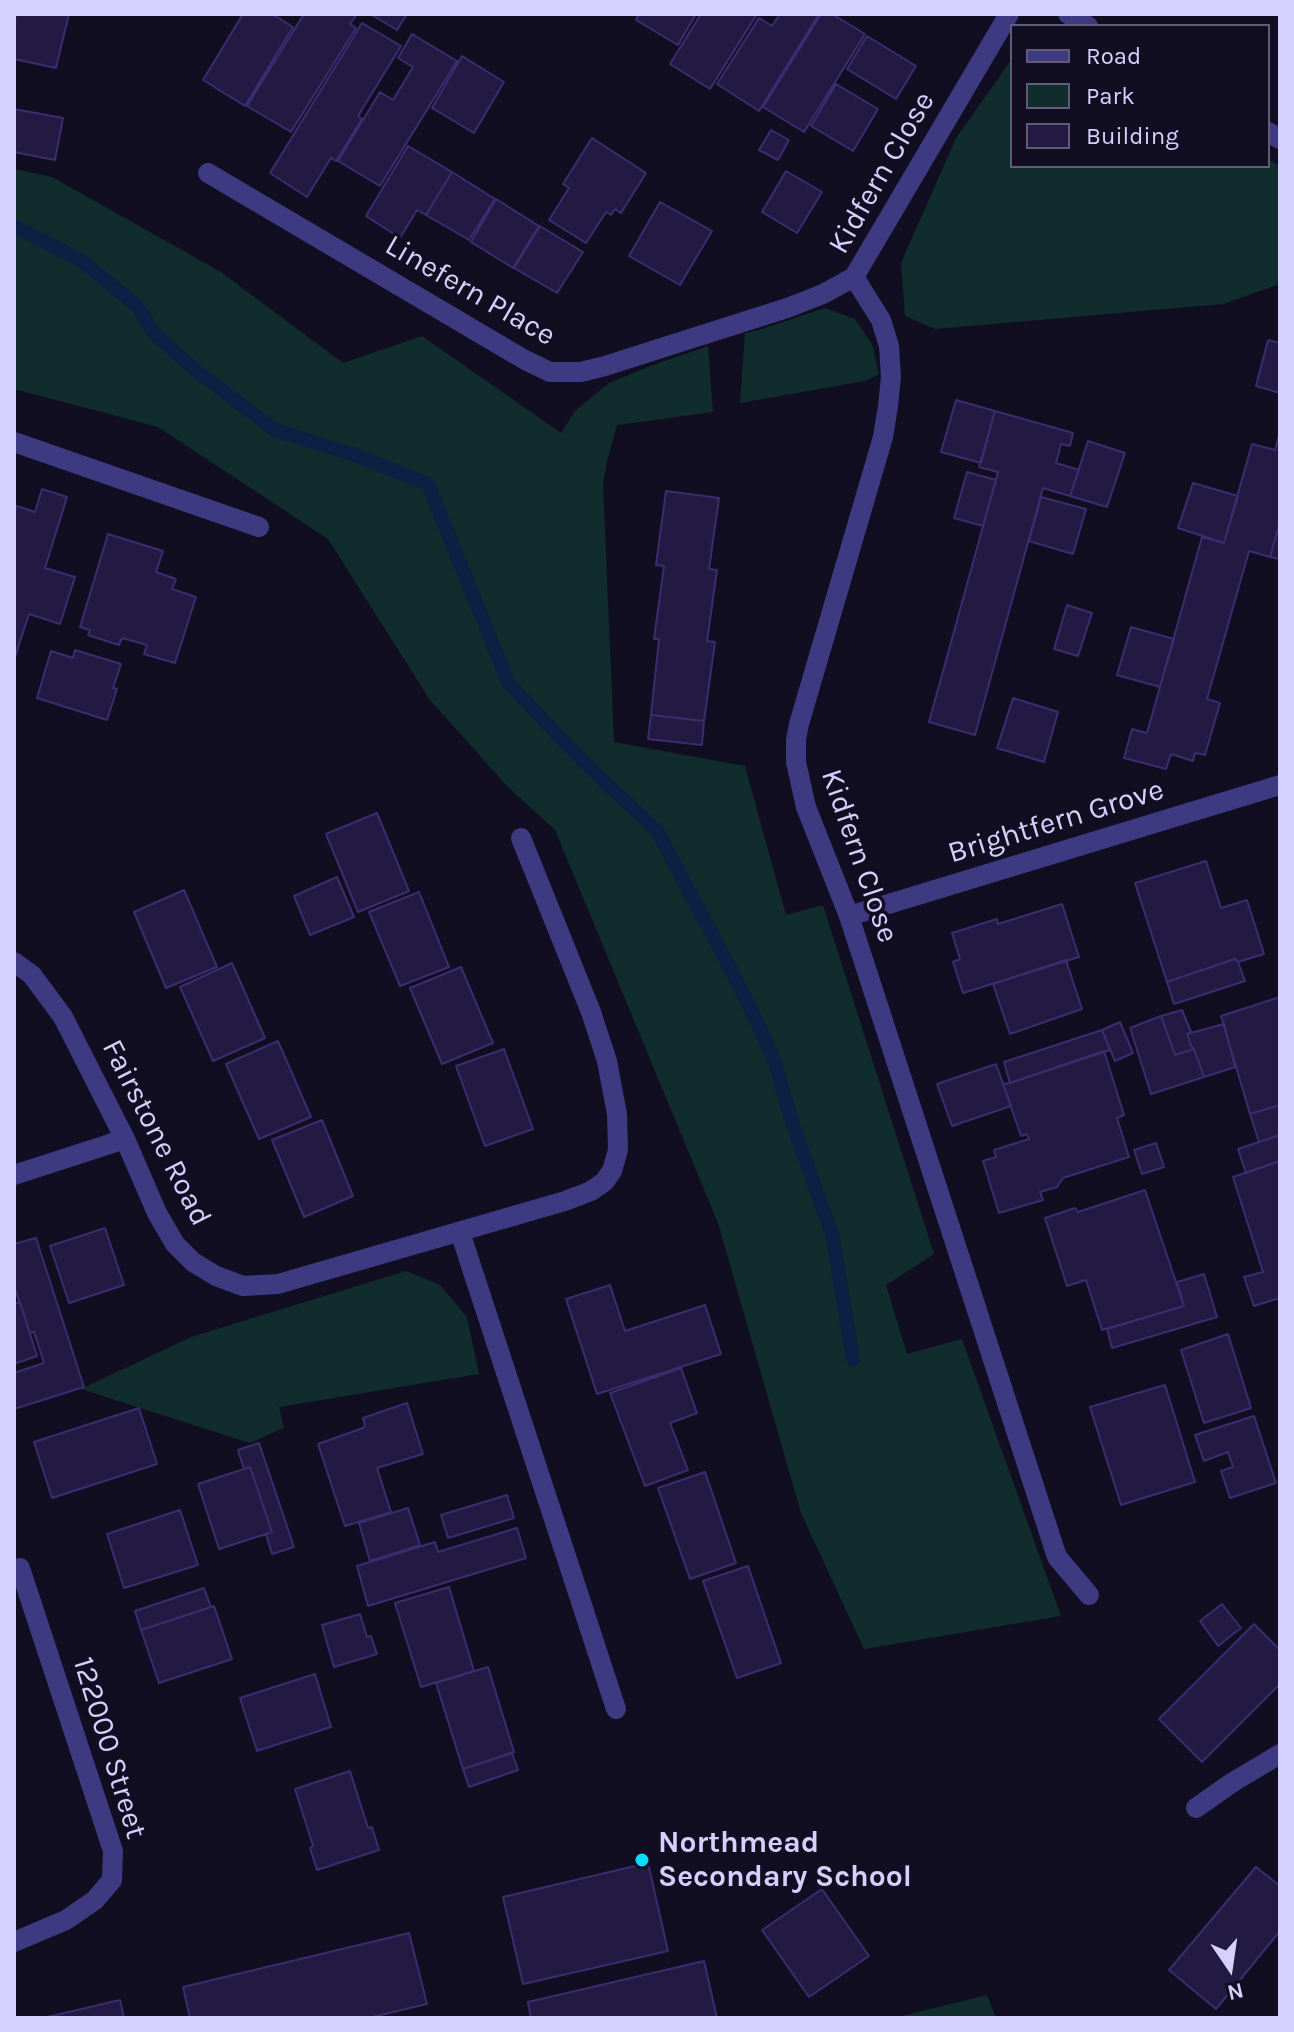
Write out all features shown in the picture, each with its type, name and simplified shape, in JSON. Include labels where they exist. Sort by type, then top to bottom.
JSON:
[{"type":"street","name":"Kidfern Close","points":[[1009,14],[854,277],[881,320],[889,346],[891,377],[888,406],[883,437],[799,724],[796,762],[806,807],[849,916],[1057,1557],[1089,1595]]},
{"type":"street","name":"Linefern Place","points":[[208,173],[550,372],[581,372],[605,366],[787,308],[823,294],[854,277]]},
{"type":"street","points":[[14,442],[259,527]]},
{"type":"street","name":"Brightfern Grove","points":[[849,916],[1280,785]]},
{"type":"street","name":"Fairstone Road","points":[[14,962],[32,975],[63,1017],[125,1139],[157,1213],[175,1244],[193,1262],[216,1276],[243,1286],[278,1284],[591,1191],[604,1182],[612,1171],[618,1150],[617,1114],[604,1050],[521,838]]},
{"type":"street","points":[[14,1175],[125,1139]]},
{"type":"street","points":[[460,1232],[616,1709]]},
{"type":"street","name":"122000 Street","points":[[14,1942],[66,1920],[95,1900],[112,1880],[113,1851],[20,1568]]},
{"type":"street","points":[[1196,1808],[1280,1754]]},
{"type":"green space","points":[[1010,62],[1010,168],[1270,168],[1270,160],[1280,166],[1280,284],[1223,304],[935,329],[905,316],[901,263],[956,138]]},
{"type":"green space","points":[[14,169],[52,177],[221,272],[343,363],[422,336],[561,433],[575,411],[609,383],[708,346],[713,412],[617,425],[608,457],[603,483],[614,742],[745,766],[786,915],[823,905],[934,1254],[886,1285],[907,1354],[962,1339],[1061,1616],[864,1649],[801,1513],[718,1223],[555,830],[507,786],[430,700],[328,539],[158,427],[14,389]]},
{"type":"green space","points":[[825,308],[855,319],[872,344],[879,374],[865,381],[740,403],[745,333]]},
{"type":"green space","points":[[406,1271],[440,1285],[467,1317],[479,1374],[279,1407],[284,1428],[250,1443],[81,1389],[191,1337]]},
{"type":"green space","points":[[987,1995],[996,2018],[894,2018]]},
{"type":"building","points":[[16,14],[69,14],[56,68],[14,59]]},
{"type":"building","points":[[243,14],[272,14],[293,27],[245,106],[203,80]]},
{"type":"building","points":[[304,14],[357,14],[350,24],[356,28],[291,132],[247,106]]},
{"type":"building","points":[[372,14],[407,14],[397,30]]},
{"type":"building","points":[[639,14],[696,14],[678,45],[636,20]]},
{"type":"building","points":[[701,14],[757,14],[710,89],[670,64]]},
{"type":"building","points":[[780,14],[819,14],[759,111],[717,84],[759,18],[772,26]]},
{"type":"building","points":[[821,14],[832,14],[865,34],[804,132],[763,107]]},
{"type":"building","points":[[362,23],[401,46],[358,116],[362,119],[336,161],[331,158],[307,197],[270,173]]},
{"type":"building","points":[[412,34],[457,61],[380,186],[338,161],[380,92],[393,100],[413,67],[398,58]]},
{"type":"building","points":[[867,36],[916,66],[896,99],[847,69]]},
{"type":"building","points":[[462,56],[504,82],[474,133],[432,108]]},
{"type":"building","points":[[836,84],[878,109],[853,151],[811,126]]},
{"type":"building","points":[[14,109],[63,118],[55,160],[14,152]]},
{"type":"building","points":[[771,130],[789,140],[778,160],[759,150]]},
{"type":"building","points":[[592,138],[646,173],[621,213],[615,209],[611,215],[606,212],[586,243],[549,220],[569,188],[563,184]]},
{"type":"building","points":[[408,146],[452,172],[426,215],[417,210],[400,238],[366,216]]},
{"type":"building","points":[[786,171],[822,192],[797,233],[762,212]]},
{"type":"building","points":[[452,172],[495,199],[469,240],[426,215]]},
{"type":"building","points":[[496,199],[539,226],[513,268],[471,242]]},
{"type":"building","points":[[660,202],[712,231],[680,285],[629,256]]},
{"type":"building","points":[[540,226],[583,252],[557,293],[514,268]]},
{"type":"building","points":[[1268,340],[1280,343],[1280,393],[1256,386]]},
{"type":"building","points":[[956,400],[995,411],[981,463],[941,452]]},
{"type":"building","points":[[995,411],[1073,433],[1070,446],[1061,444],[1056,463],[1079,470],[1070,496],[1043,488],[975,735],[929,722],[998,472],[979,467]]},
{"type":"building","points":[[1280,432],[1280,522],[1270,557],[1249,551],[1207,699],[1220,703],[1205,755],[1195,753],[1193,761],[1171,754],[1166,769],[1124,758],[1132,729],[1147,733],[1202,537],[1224,543],[1252,444],[1275,450]]},
{"type":"building","points":[[1088,441],[1125,453],[1107,507],[1070,496]]},
{"type":"building","points":[[967,472],[996,480],[983,526],[954,518]]},
{"type":"building","points":[[1193,483],[1238,496],[1224,543],[1178,528]]},
{"type":"building","points":[[42,489],[67,497],[45,568],[75,577],[60,624],[29,614],[14,660],[14,514],[17,506],[35,512]]},
{"type":"building","points":[[666,491],[719,498],[709,569],[717,570],[707,641],[715,642],[704,721],[651,715],[659,639],[654,639],[664,566],[656,565]]},
{"type":"building","points":[[1041,497],[1086,509],[1073,554],[1029,541]]},
{"type":"building","points":[[1280,522],[1280,559],[1270,557]]},
{"type":"building","points":[[108,534],[163,551],[156,572],[176,579],[172,589],[196,597],[175,663],[144,654],[147,645],[122,638],[119,645],[88,635],[90,630],[80,627]]},
{"type":"building","points":[[1067,605],[1092,613],[1078,656],[1054,649]]},
{"type":"building","points":[[1131,627],[1174,639],[1160,687],[1117,675]]},
{"type":"building","points":[[75,650],[121,664],[107,720],[37,698],[51,651],[73,658]]},
{"type":"building","points":[[1013,698],[1058,712],[1044,762],[997,748]]},
{"type":"building","points":[[651,715],[704,721],[702,745],[648,739]]},
{"type":"building","points":[[377,813],[409,891],[358,912],[326,834]]},
{"type":"building","points":[[1206,861],[1221,908],[1247,900],[1264,954],[1238,962],[1235,959],[1167,982],[1135,883]]},
{"type":"building","points":[[337,877],[354,917],[310,935],[294,896]]},
{"type":"building","points":[[184,890],[217,967],[166,988],[134,912]]},
{"type":"building","points":[[419,892],[449,967],[400,986],[369,912]]},
{"type":"building","points":[[1062,904],[1079,957],[963,993],[953,962],[960,959],[952,933],[997,919],[998,924]]},
{"type":"building","points":[[1235,959],[1245,981],[1174,1004],[1167,982]]},
{"type":"building","points":[[1066,960],[1082,1009],[1010,1034],[993,984]]},
{"type":"building","points":[[232,963],[265,1038],[213,1061],[180,987]]},
{"type":"building","points":[[461,967],[493,1043],[442,1064],[410,988]]},
{"type":"building","points":[[1280,997],[1280,1105],[1250,1114],[1221,1016]]},
{"type":"building","points":[[1182,1010],[1194,1049],[1175,1055],[1161,1016]]},
{"type":"building","points":[[1161,1016],[1175,1055],[1194,1049],[1204,1077],[1151,1094],[1130,1028]]},
{"type":"building","points":[[1120,1022],[1133,1053],[1115,1061],[1102,1030]]},
{"type":"building","points":[[1224,1024],[1235,1067],[1204,1077],[1187,1034]]},
{"type":"building","points":[[1102,1030],[1110,1050],[1010,1083],[1004,1062]]},
{"type":"building","points":[[278,1041],[311,1117],[259,1139],[226,1064]]},
{"type":"building","points":[[504,1049],[533,1129],[485,1146],[456,1066]]},
{"type":"building","points":[[1104,1051],[1124,1115],[1117,1118],[1129,1157],[1063,1178],[1057,1187],[1040,1192],[1043,1200],[999,1213],[983,1161],[996,1157],[994,1150],[1029,1139],[1027,1134],[1021,1136],[1003,1084]]},
{"type":"building","points":[[996,1064],[1011,1106],[952,1126],[937,1084]]},
{"type":"building","points":[[1280,1105],[1280,1135],[1259,1142],[1250,1114]]},
{"type":"building","points":[[322,1120],[353,1196],[304,1217],[272,1140]]},
{"type":"building","points":[[1280,1135],[1280,1161],[1246,1173],[1238,1149]]},
{"type":"building","points":[[1156,1143],[1164,1167],[1142,1174],[1134,1150]]},
{"type":"building","points":[[1280,1161],[1280,1298],[1254,1306],[1244,1277],[1263,1272],[1233,1177]]},
{"type":"building","points":[[1145,1190],[1184,1306],[1102,1330],[1086,1280],[1067,1286],[1045,1218],[1075,1208],[1078,1212]]},
{"type":"building","points":[[105,1228],[124,1285],[69,1303],[50,1246]]},
{"type":"building","points":[[36,1238],[84,1387],[14,1409],[14,1373],[44,1363],[14,1286],[14,1244]]},
{"type":"building","points":[[1204,1274],[1217,1317],[1112,1348],[1107,1329],[1184,1306],[1177,1282]]},
{"type":"building","points":[[610,1285],[625,1331],[705,1305],[721,1354],[597,1394],[566,1299]]},
{"type":"building","points":[[20,1302],[37,1356],[14,1364],[14,1304]]},
{"type":"building","points":[[1228,1334],[1251,1408],[1204,1423],[1181,1350]]},
{"type":"building","points":[[681,1368],[697,1413],[670,1423],[688,1470],[645,1486],[610,1393]]},
{"type":"building","points":[[1165,1385],[1195,1482],[1121,1505],[1090,1407]]},
{"type":"building","points":[[407,1403],[423,1454],[377,1468],[391,1512],[345,1526],[318,1444],[363,1428],[363,1418]]},
{"type":"building","points":[[139,1408],[157,1464],[52,1498],[34,1442]]},
{"type":"building","points":[[1254,1416],[1276,1483],[1230,1498],[1221,1471],[1233,1467],[1228,1452],[1204,1461],[1195,1435]]},
{"type":"building","points":[[259,1443],[294,1547],[272,1554],[266,1534],[272,1532],[250,1467],[244,1469],[238,1450]]},
{"type":"building","points":[[250,1467],[272,1532],[219,1549],[198,1484]]},
{"type":"building","points":[[705,1472],[736,1563],[690,1579],[658,1488]]},
{"type":"building","points":[[507,1495],[514,1518],[448,1538],[441,1515]]},
{"type":"building","points":[[408,1508],[420,1545],[370,1561],[359,1523]]},
{"type":"building","points":[[180,1510],[198,1565],[124,1588],[107,1534]]},
{"type":"building","points":[[517,1528],[526,1558],[368,1606],[357,1566],[435,1542],[438,1552]]},
{"type":"building","points":[[748,1566],[781,1663],[737,1678],[703,1581]]},
{"type":"building","points":[[449,1587],[474,1671],[421,1687],[395,1603]]},
{"type":"building","points":[[204,1588],[211,1607],[141,1630],[135,1611]]},
{"type":"building","points":[[1222,1604],[1241,1628],[1218,1646],[1200,1621]]},
{"type":"building","points":[[214,1606],[232,1659],[159,1683],[141,1630]]},
{"type":"building","points":[[360,1614],[367,1637],[371,1636],[377,1654],[334,1667],[322,1625]]},
{"type":"building","points":[[1254,1624],[1280,1650],[1280,1684],[1202,1762],[1159,1719]]},
{"type":"building","points":[[488,1667],[514,1752],[463,1769],[436,1683]]},
{"type":"building","points":[[315,1674],[331,1727],[257,1751],[240,1698]]},
{"type":"building","points":[[512,1753],[518,1770],[469,1787],[463,1769]]},
{"type":"building","points":[[350,1771],[368,1828],[372,1827],[379,1850],[317,1870],[310,1848],[313,1846],[295,1789]]},
{"type":"building","points":[[648,1863],[668,1951],[523,1984],[503,1897]]},
{"type":"building","points":[[1256,1867],[1280,1886],[1280,1931],[1216,2009],[1169,1970]]},
{"type":"building","points":[[822,1889],[869,1956],[809,1997],[762,1930]]},
{"type":"building","points":[[409,1933],[427,2004],[368,2018],[190,2018],[183,1987]]},
{"type":"building","points":[[704,1961],[717,2018],[531,2018],[528,2002]]},
{"type":"building","points":[[120,2000],[124,2018],[43,2018]]},
{"type":"waterway","points":[[14,226],[82,261],[137,306],[154,333],[194,369],[275,430],[355,455],[428,484],[509,684],[585,763],[658,832],[745,997],[775,1062],[791,1119],[832,1234],[853,1360]]},
{"type":"place","name":"Northmead Secondary School","points":[[642,1860]]}]
